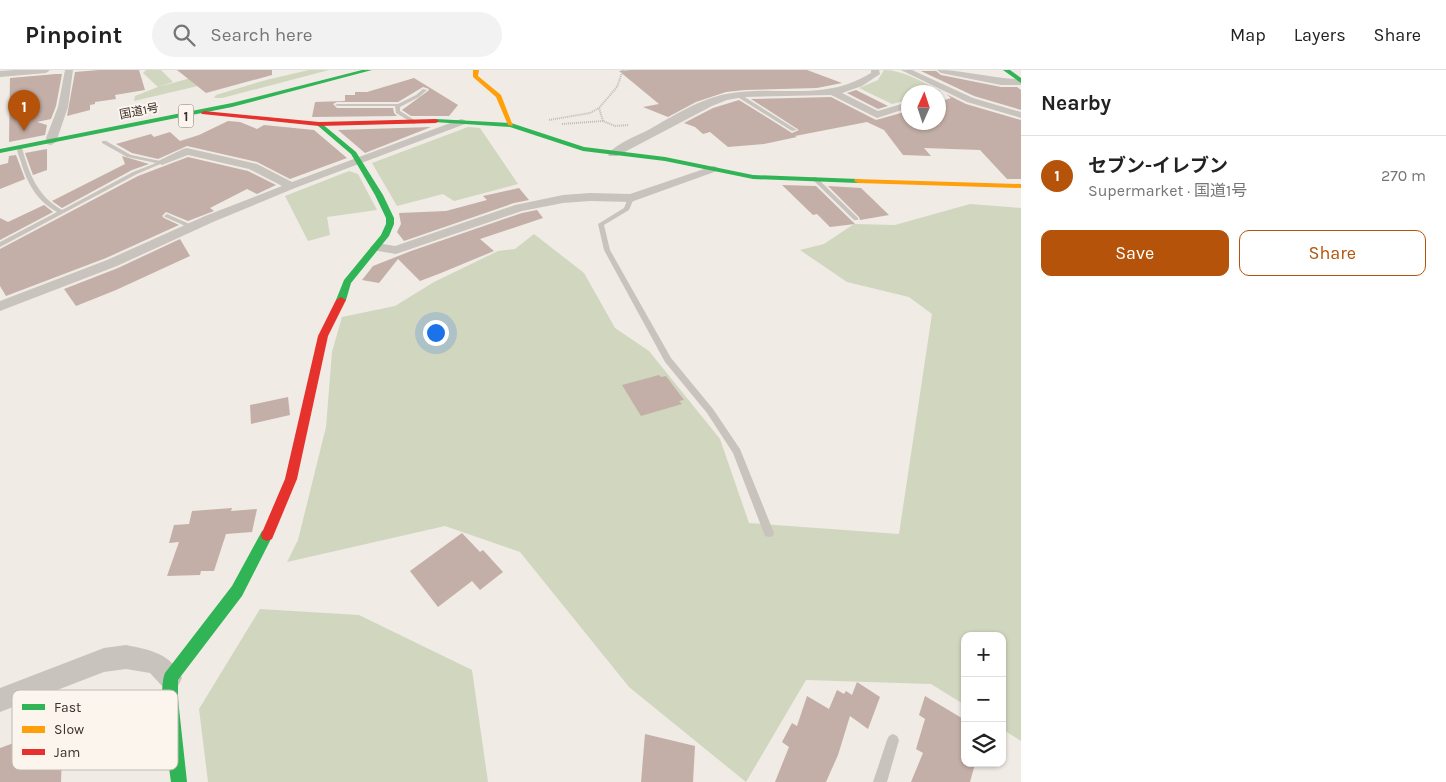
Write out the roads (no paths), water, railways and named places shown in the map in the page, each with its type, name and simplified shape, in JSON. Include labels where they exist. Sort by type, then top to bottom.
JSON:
[{"type":"main road","name":"国道1号","points":[[0,151],[264,95],[351,70]]},
{"type":"main road","name":"国道1号","points":[[0,146],[204,113],[267,99],[370,70]]},
{"type":"main road","points":[[476,70],[475,76],[499,94],[514,126]]},
{"type":"main road","points":[[1006,70],[1021,82]]},
{"type":"main road","points":[[204,113],[319,124],[461,122],[514,126],[564,144],[613,154],[665,159],[753,177],[1021,186]]},
{"type":"main road","points":[[170,690],[170,678],[236,591],[259,552],[278,512],[290,479],[303,427],[308,392],[323,336],[339,306],[347,282],[389,231],[390,218],[379,195],[354,153],[319,124]]},
{"type":"street","points":[[0,74],[46,70]]},
{"type":"street","points":[[51,139],[62,107],[70,70]]},
{"type":"street","points":[[613,154],[658,128],[713,101],[738,95],[761,93],[809,94],[833,92],[867,81],[875,74],[875,70]]},
{"type":"street","points":[[905,70],[978,102],[1021,116]]},
{"type":"street","points":[[941,70],[1001,82],[1021,82]]},
{"type":"street","points":[[946,93],[953,91]]},
{"type":"street","points":[[833,92],[877,115],[901,107]]},
{"type":"street","points":[[0,306],[112,263],[291,186],[461,122]]},
{"type":"street","points":[[162,162],[187,151],[253,166],[291,186]]},
{"type":"street","points":[[377,247],[396,250],[518,208],[563,199],[590,197],[631,198],[713,169]]},
{"type":"street","points":[[26,690],[104,660],[119,658],[142,659],[153,662],[160,666],[170,678]]},
{"type":"street","points":[[0,700],[12,695]]},
{"type":"lane","points":[[336,106],[398,105],[401,102],[419,97],[425,90]]},
{"type":"lane","points":[[738,95],[794,130]]},
{"type":"lane","points":[[398,105],[398,112],[414,122]]},
{"type":"lane","points":[[104,142],[129,156],[162,162]]},
{"type":"lane","points":[[19,148],[27,175],[41,199],[49,206],[61,212]]},
{"type":"lane","points":[[0,245],[61,212],[162,162]]},
{"type":"lane","points":[[814,178],[856,219]]},
{"type":"lane","points":[[631,198],[627,208],[601,224],[607,250],[668,360],[710,411],[738,452],[769,533]]},
{"type":"lane","points":[[167,216],[192,227]]},
{"type":"lane","points":[[880,782],[893,740]]},
{"type":"place","name":"セブン-イレブン","points":[[24,131]]}]
